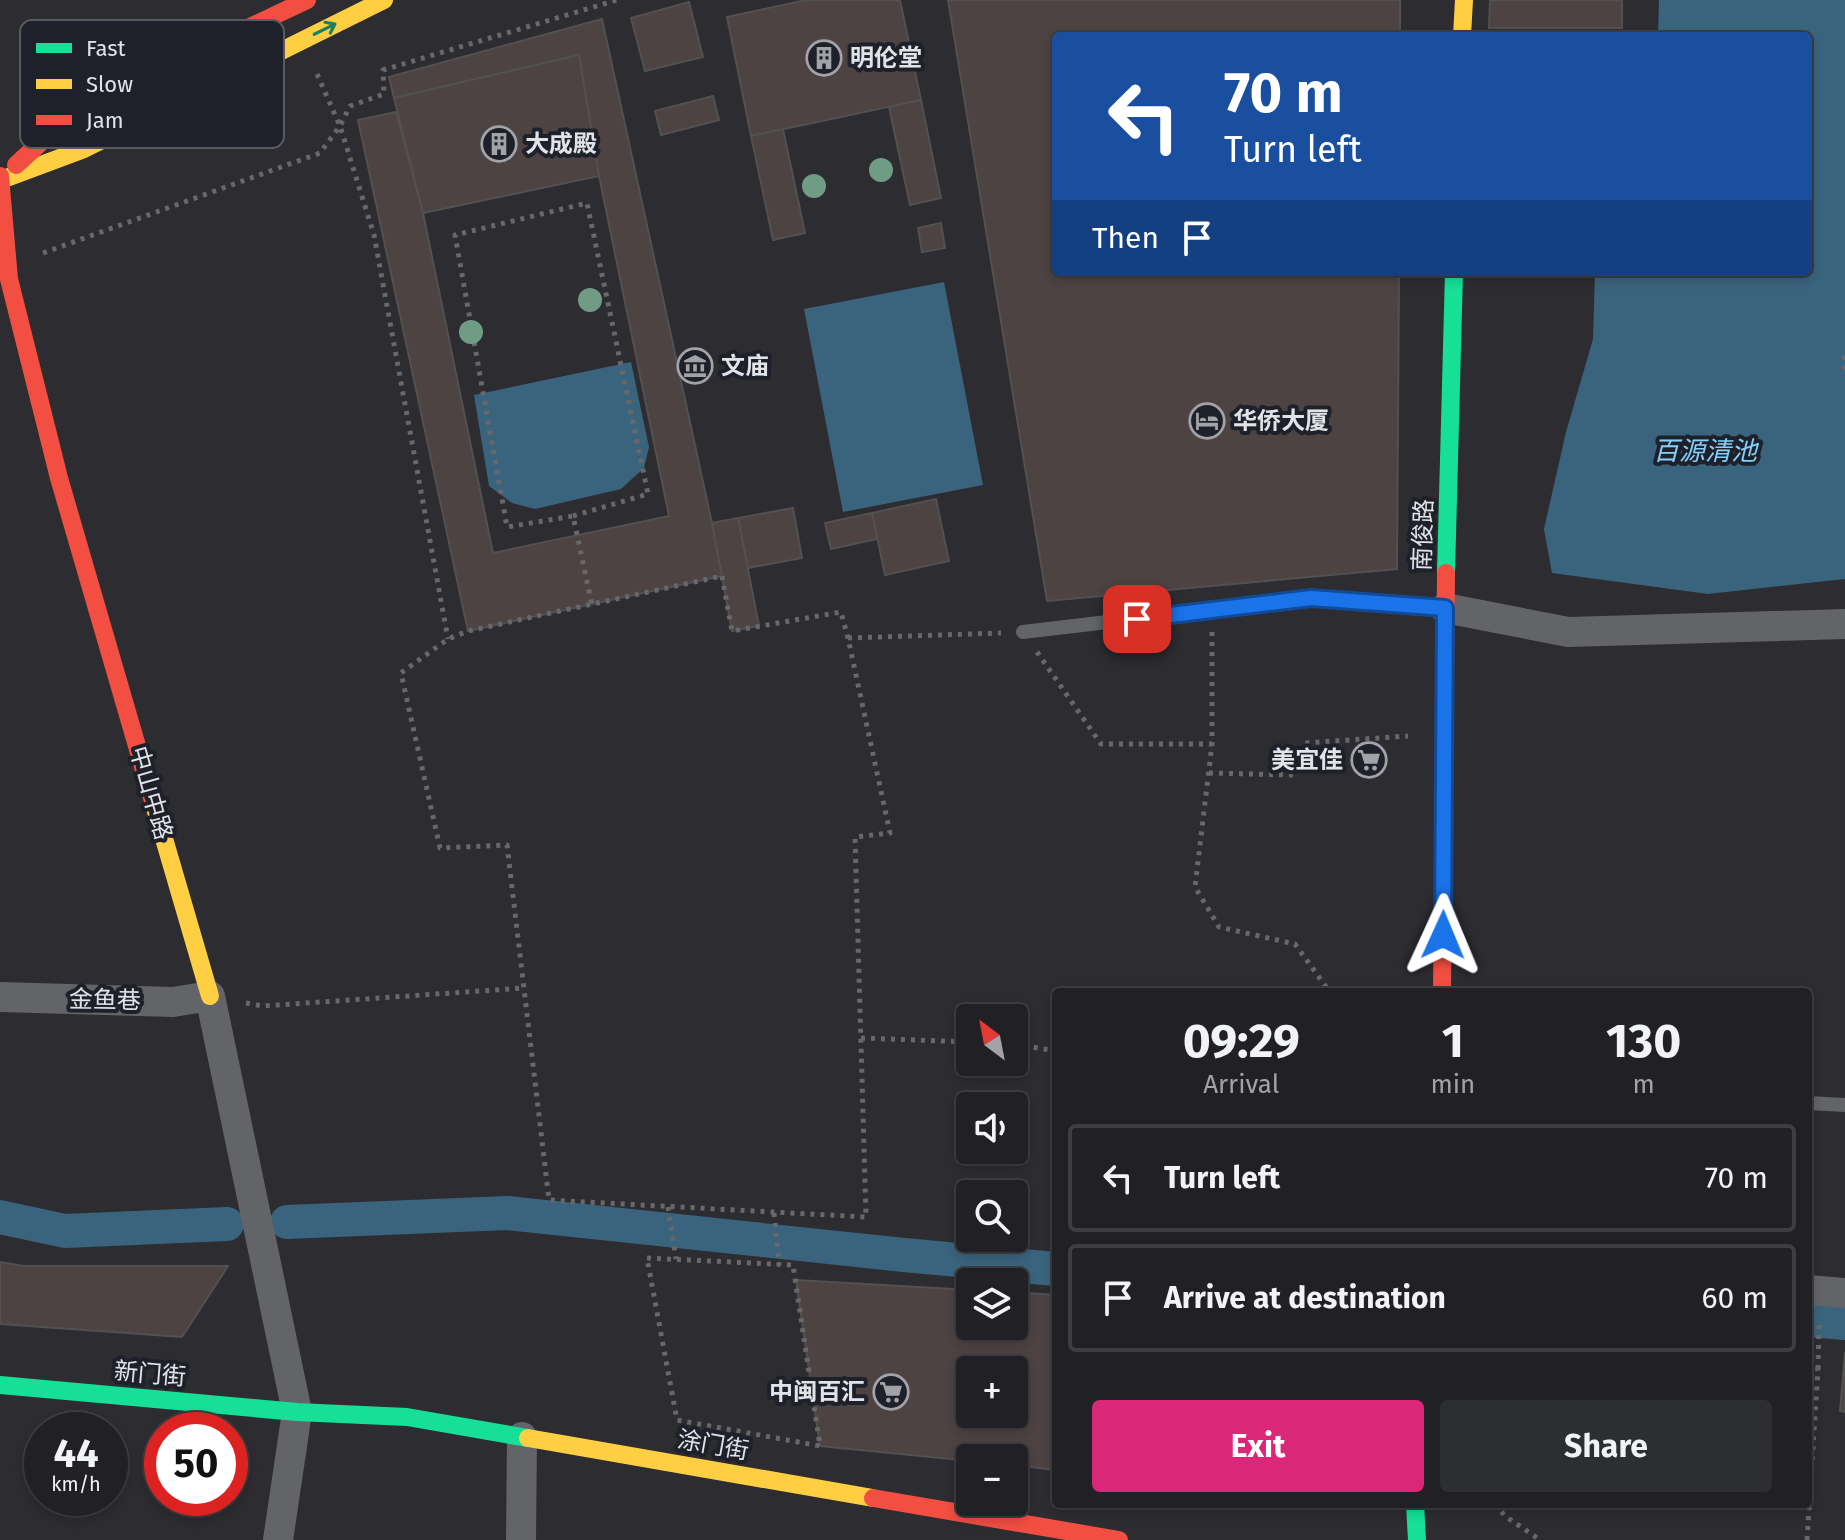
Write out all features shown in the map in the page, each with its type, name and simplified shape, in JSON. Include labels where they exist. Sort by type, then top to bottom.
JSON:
[{"type":"main road","points":[[247,20],[270,8],[307,0]]},
{"type":"main road","points":[[284,50],[384,0]]},
{"type":"main road","points":[[1462,32],[1464,0]]},
{"type":"main road","points":[[0,179],[34,148]]},
{"type":"main road","points":[[0,179],[86,148]]},
{"type":"main road","name":"中山中路","points":[[0,179],[9,279],[59,478],[210,996]]},
{"type":"main road","name":"南俊路","points":[[1442,988],[1445,608],[1454,276]]},
{"type":"main road","name":"新门街","points":[[0,1385],[297,1412]]},
{"type":"main road","name":"涂门街","points":[[297,1412],[407,1417],[1119,1540]]},
{"type":"main road","points":[[1415,1508],[1417,1540]]},
{"type":"street","points":[[1445,608],[1568,632],[1845,624]]},
{"type":"street","name":"金鱼巷","points":[[0,997],[173,1002],[210,996]]},
{"type":"street","name":"中山中路","points":[[210,996],[297,1412]]},
{"type":"street","points":[[278,1540],[297,1412]]},
{"type":"street","points":[[521,1540],[522,1437]]},
{"type":"lane","points":[[1023,632],[1311,598],[1445,608]]},
{"type":"lane","points":[[1812,1103],[1845,1105]]},
{"type":"path","points":[[9,279],[40,254],[320,153],[350,106],[384,94],[383,70],[617,0]]},
{"type":"path","points":[[302,41],[340,126],[374,235],[448,639]]},
{"type":"path","points":[[587,203],[648,494],[573,516],[507,527],[455,235],[587,203]]},
{"type":"path","points":[[1845,356],[1845,372]]},
{"type":"path","points":[[573,516],[592,605]]},
{"type":"path","points":[[722,576],[732,631],[841,612],[890,833],[855,837],[866,1217],[549,1200],[507,845],[440,848],[401,673],[448,639],[468,631],[722,576]]},
{"type":"path","points":[[1212,610],[1212,744],[1195,887],[1219,927],[1295,944],[1327,988]]},
{"type":"path","points":[[848,638],[1023,632],[1101,744],[1212,744]]},
{"type":"path","points":[[1209,773],[1294,775],[1304,743],[1445,734]]},
{"type":"path","points":[[210,996],[263,1006],[524,988]]},
{"type":"path","points":[[861,1038],[956,1041]]},
{"type":"path","points":[[1028,1046],[1052,1050]]},
{"type":"path","points":[[668,1207],[676,1259]]},
{"type":"path","points":[[774,1213],[779,1265]]},
{"type":"path","points":[[647,1258],[676,1259],[793,1265],[820,1446],[677,1420],[647,1258]]},
{"type":"path","points":[[1812,1462],[1824,1291]]},
{"type":"path","points":[[1812,1368],[1818,1369]]},
{"type":"path","points":[[1498,1508],[1540,1540]]},
{"type":"path","points":[[1807,1540],[1809,1508]]},
{"type":"water","name":"百源清池","points":[[1659,0],[1845,0],[1845,579],[1708,594],[1552,573],[1544,529],[1566,432],[1593,339],[1595,276],[1812,276],[1812,32],[1658,32]]},
{"type":"water","points":[[944,282],[983,485],[843,512],[804,309]]},
{"type":"water","points":[[631,362],[649,447],[644,468],[621,489],[535,509],[512,503],[489,486],[474,395]]},
{"type":"building","name":"明伦堂","points":[[806,0],[900,0],[921,100],[751,136],[727,17]]},
{"type":"building","name":"华侨大厦","points":[[948,0],[1400,0],[1400,32],[1052,32],[1052,276],[1399,276],[1397,569],[1047,601]]},
{"type":"building","points":[[1490,0],[1622,0],[1622,28],[1489,28]]},
{"type":"building","points":[[689,2],[703,57],[645,71],[631,18]]},
{"type":"building","points":[[602,19],[722,576],[468,631],[358,120],[396,112],[423,213],[493,553],[669,516],[599,176],[579,55],[394,98],[389,77]]},
{"type":"building","name":"大成殿","points":[[579,55],[599,176],[423,213],[394,98]]},
{"type":"building","points":[[713,96],[719,120],[661,135],[655,111]]},
{"type":"building","points":[[921,100],[941,198],[910,205],[889,107]]},
{"type":"building","points":[[783,129],[805,233],[773,240],[751,136]]},
{"type":"building","points":[[941,223],[945,248],[922,252],[918,228]]},
{"type":"building","points":[[936,499],[949,561],[885,575],[872,513]]},
{"type":"building","points":[[793,508],[802,558],[748,568],[738,518]]},
{"type":"building","points":[[872,513],[877,539],[831,549],[825,523]]},
{"type":"building","points":[[738,518],[759,626],[732,631],[712,523]]},
{"type":"building","points":[[0,1262],[24,1266],[228,1266],[182,1337],[0,1324]]},
{"type":"building","name":"中闽百汇","points":[[796,1280],[956,1289],[956,1340],[1028,1340],[1028,1293],[1052,1295],[1052,1470],[1028,1467],[1028,1444],[956,1444],[956,1460],[820,1446]]},
{"type":"building","points":[[1845,1352],[1845,1412],[1840,1411]]},
{"type":"waterway","points":[[287,1222],[507,1213],[1052,1269]]},
{"type":"waterway","points":[[0,1217],[65,1231],[227,1224]]},
{"type":"waterway","points":[[1812,1320],[1845,1323]]},
{"type":"traffic: fast","points":[[1446,573],[1454,276]]},
{"type":"traffic: fast","points":[[0,1385],[297,1412],[407,1417],[528,1438]]},
{"type":"traffic: fast","points":[[1415,1508],[1417,1540]]},
{"type":"traffic: slow","points":[[284,50],[384,0]]},
{"type":"traffic: slow","points":[[1462,32],[1464,0]]},
{"type":"traffic: slow","points":[[1,180],[86,148]]},
{"type":"traffic: slow","points":[[153,801],[210,996]]},
{"type":"traffic: slow","points":[[528,1438],[873,1498]]},
{"type":"traffic: jam","points":[[265,20],[307,0]]},
{"type":"traffic: jam","points":[[16,165],[35,148]]},
{"type":"traffic: jam","points":[[0,176],[9,279],[59,478],[153,801]]},
{"type":"traffic: jam","points":[[1442,988],[1446,573]]},
{"type":"traffic: jam","points":[[873,1498],[1119,1540]]},
{"type":"place","name":"明伦堂","points":[[824,58]]},
{"type":"place","name":"大成殿","points":[[499,144]]},
{"type":"place","name":"文庙","points":[[695,366]]},
{"type":"place","name":"华侨大厦","points":[[1207,421]]},
{"type":"place","name":"美宜佳","points":[[1369,760]]},
{"type":"place","name":"中闽百汇","points":[[891,1392]]},
{"type":"route","points":[[1137,619],[1311,598],[1445,608],[1443,935]]}]
